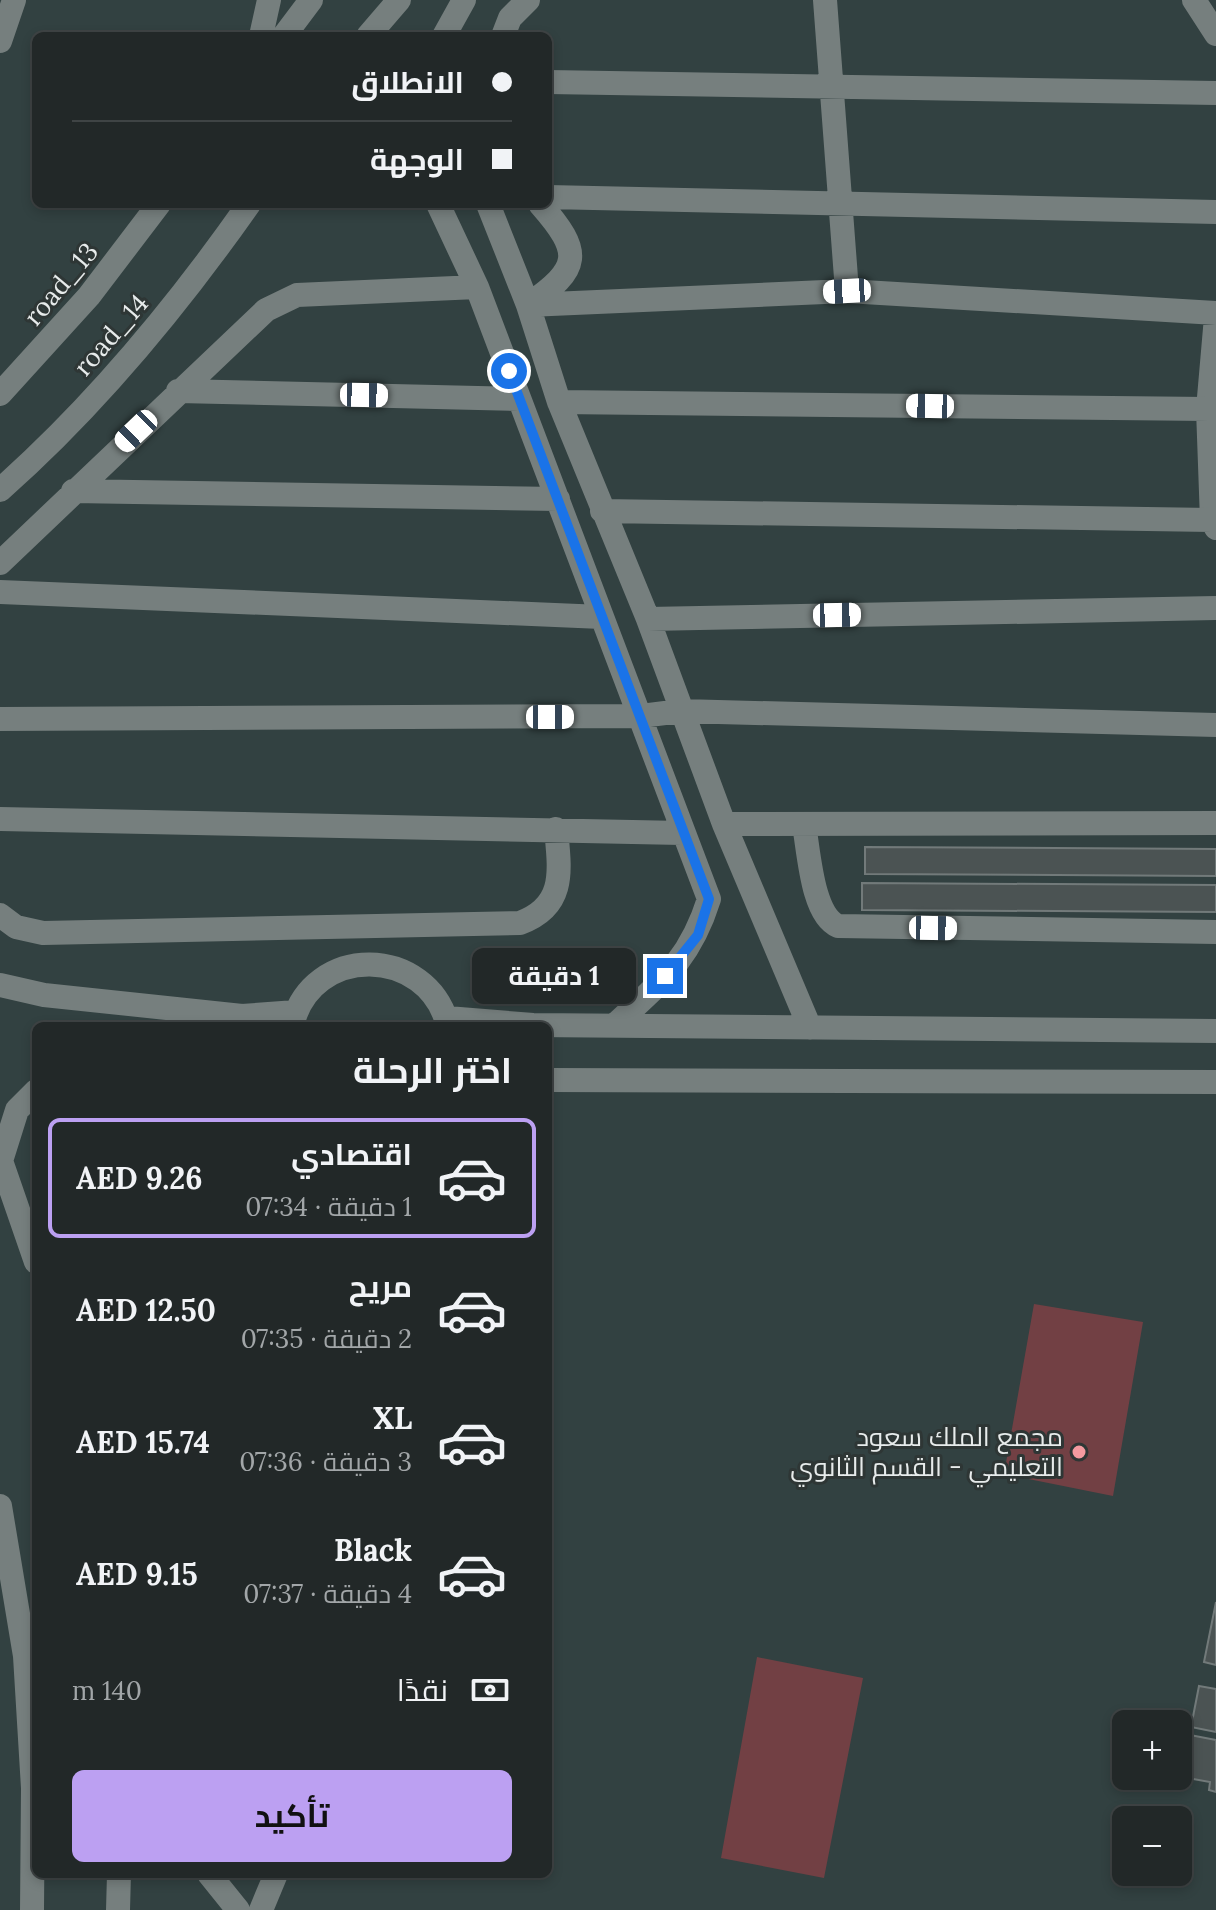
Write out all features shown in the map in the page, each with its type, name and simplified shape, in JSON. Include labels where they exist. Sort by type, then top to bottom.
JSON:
[{"type":"street","points":[[0,41],[14,0]]},
{"type":"street","points":[[262,32],[269,0]]},
{"type":"street","points":[[287,32],[311,0]]},
{"type":"street","points":[[371,32],[399,0]]},
{"type":"street","points":[[446,32],[464,0]]},
{"type":"street","points":[[505,32],[510,18],[528,0]]},
{"type":"street","points":[[825,0],[843,206],[847,291]]},
{"type":"street","points":[[1194,0],[1216,34]]},
{"type":"street","points":[[552,82],[1216,93]]},
{"type":"street","points":[[552,197],[1216,212]]},
{"type":"street","name":"road_13","points":[[0,394],[89,296],[156,208]]},
{"type":"street","name":"road_14","points":[[0,490],[67,427],[165,318],[246,208]]},
{"type":"street","points":[[440,208],[477,287],[709,899],[698,935],[681,959],[616,1024]]},
{"type":"street","points":[[490,208],[528,305],[559,402],[648,619],[724,824],[810,1028]]},
{"type":"street","points":[[528,305],[558,284],[571,267],[572,248],[562,229],[544,208]]},
{"type":"street","points":[[463,257],[505,248]]},
{"type":"street","points":[[0,563],[266,310],[297,295],[477,287]]},
{"type":"street","points":[[528,305],[847,291],[1216,315],[1208,409],[1214,524],[602,511]]},
{"type":"street","points":[[178,391],[519,399]]},
{"type":"street","points":[[559,402],[1208,409]]},
{"type":"street","points":[[548,473],[584,465]]},
{"type":"street","points":[[73,491],[558,499]]},
{"type":"street","points":[[0,592],[602,617]]},
{"type":"street","points":[[648,619],[1216,608]]},
{"type":"street","points":[[0,719],[641,716],[681,711],[1216,725]]},
{"type":"street","points":[[0,819],[682,833]]},
{"type":"street","points":[[724,824],[1216,823]]},
{"type":"street","points":[[804,825],[823,915],[838,926],[1216,932]]},
{"type":"street","points":[[0,915],[16,927],[43,933],[520,923],[541,915],[558,889],[556,829]]},
{"type":"street","points":[[0,985],[44,995],[294,1019],[307,993],[328,975],[366,963],[395,967],[414,976],[438,1001],[448,1022]]},
{"type":"street","points":[[552,1025],[1216,1031]]},
{"type":"street","points":[[552,1080],[1216,1082]]},
{"type":"street","points":[[32,1095],[17,1110],[1,1159],[32,1250]]},
{"type":"street","points":[[0,1506],[25,1656],[32,1772]]},
{"type":"street","points":[[32,1878],[32,1910]]},
{"type":"street","points":[[118,1910],[119,1878]]},
{"type":"street","points":[[212,1878],[238,1910]]},
{"type":"street","points":[[261,1910],[274,1878]]},
{"type":"shaded area","points":[[0,0],[1216,0],[1216,1910],[0,1910]]},
{"type":"shaded area","points":[[1034,1304],[1143,1322],[1113,1496],[1004,1474]]},
{"type":"shaded area","points":[[757,1657],[863,1678],[824,1878],[721,1858]]},
{"type":"building","points":[[865,847],[1216,849],[1216,876],[865,874]]},
{"type":"building","points":[[862,883],[1216,885],[1216,912],[862,910]]},
{"type":"building","points":[[1216,1602],[1216,1665],[1204,1662]]},
{"type":"building","points":[[1199,1686],[1216,1689],[1216,1732],[1192,1727]]},
{"type":"building","points":[[1192,1735],[1216,1740],[1216,1792],[1209,1790],[1210,1782],[1192,1779]]},
{"type":"place","name":"مجمع الملك سعود التعليمي - القسم الثانوي","points":[[1079,1452]]},
{"type":"route","points":[[509,371],[709,899],[698,935],[665,976]]}]
